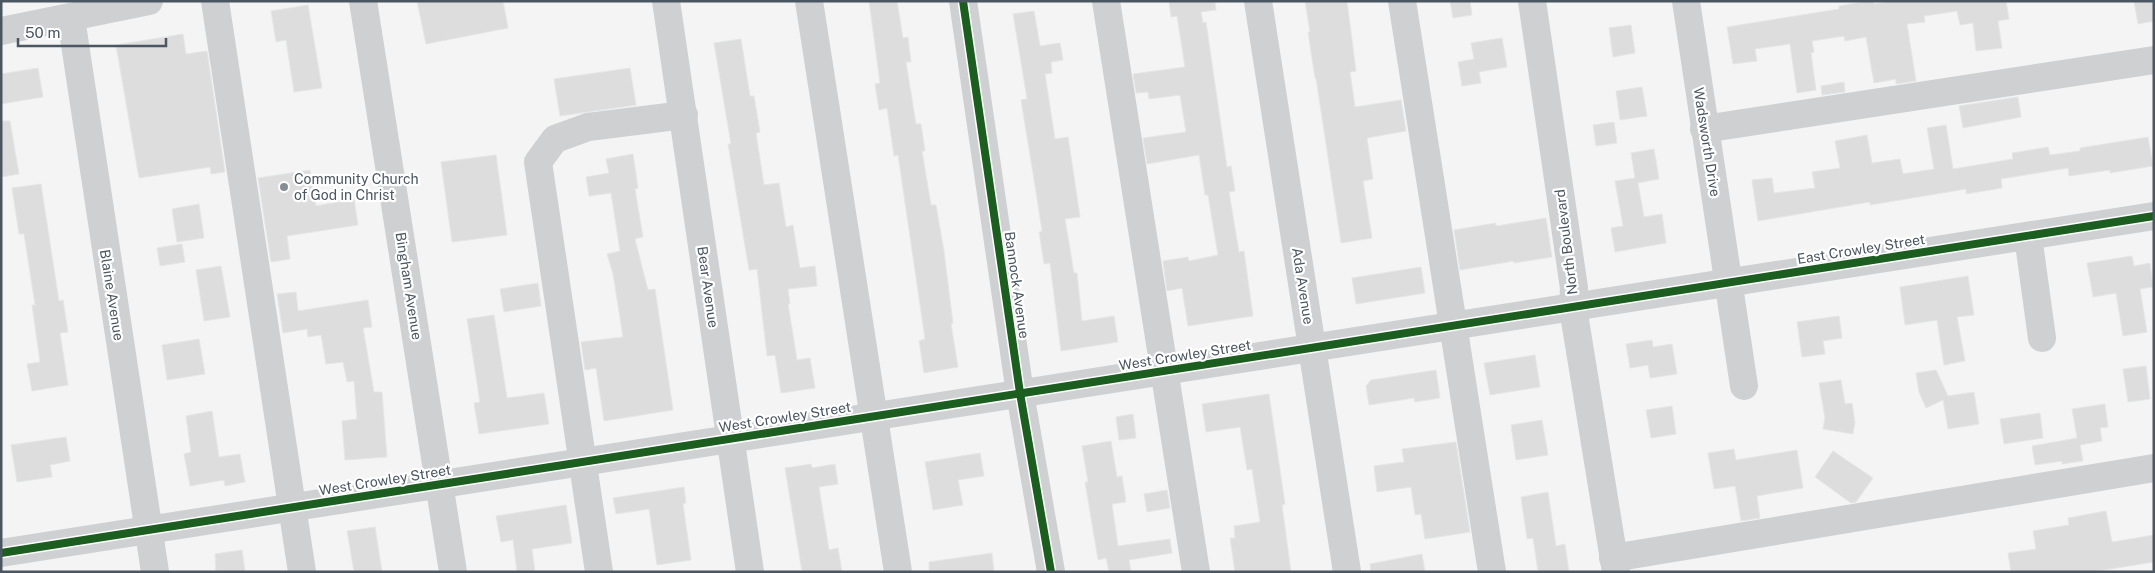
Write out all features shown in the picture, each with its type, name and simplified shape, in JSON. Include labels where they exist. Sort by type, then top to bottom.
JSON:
[{"type":"street","points":[[1,31],[149,1]]},
{"type":"street","points":[[215,1],[302,572]]},
{"type":"street","name":"Bingham Avenue","points":[[363,1],[453,572]]},
{"type":"street","name":"Bear Avenue","points":[[666,1],[750,572]]},
{"type":"street","points":[[809,1],[898,572]]},
{"type":"street","name":"Bannock Avenue","points":[[963,1],[1020,393],[1050,572]]},
{"type":"street","points":[[1106,1],[1196,572]]},
{"type":"street","name":"Ada Avenue","points":[[1258,1],[1347,572]]},
{"type":"street","points":[[1402,1],[1492,572]]},
{"type":"street","name":"North Boulevard","points":[[1532,1],[1574,288],[1572,308],[1614,565]]},
{"type":"street","name":"Wadsworth Drive","points":[[1686,1],[1704,129],[1729,282]]},
{"type":"street","name":"Blaine Avenue","points":[[71,18],[155,572]]},
{"type":"street","points":[[1704,129],[2154,60]]},
{"type":"street","points":[[599,572],[538,162],[555,139],[588,127],[684,115]]},
{"type":"street","name":"East Crowley Street","points":[[1572,308],[2154,216]]},
{"type":"street","points":[[2028,236],[2042,338]]},
{"type":"street","points":[[1729,282],[1744,386]]},
{"type":"street","name":"West Crowley Street","points":[[3,555],[148,528],[1572,308]]},
{"type":"street","points":[[1614,565],[2154,468]]},
{"type":"building","points":[[417,1],[503,1],[508,28],[426,44]]},
{"type":"building","points":[[869,1],[897,1],[903,38],[908,37],[911,62],[906,62],[916,124],[921,124],[925,151],[922,151],[931,205],[936,205],[944,251],[953,323],[951,324],[958,367],[924,373],[919,341],[925,339],[898,155],[894,156],[887,108],[879,110],[875,84],[880,83]]},
{"type":"building","points":[[1169,1],[1215,1],[1216,10],[1201,12],[1203,23],[1206,22],[1227,167],[1231,166],[1235,191],[1229,192],[1239,252],[1244,251],[1253,316],[1188,326],[1182,288],[1167,291],[1163,261],[1188,257],[1189,261],[1218,255],[1208,195],[1205,195],[1199,155],[1147,164],[1143,138],[1186,132],[1180,95],[1149,99],[1148,92],[1136,93],[1133,74],[1185,67],[1177,16],[1171,17]]},
{"type":"building","points":[[1305,1],[1347,1],[1356,71],[1350,72],[1355,107],[1401,100],[1406,131],[1367,138],[1373,179],[1363,181],[1372,238],[1341,243],[1308,32],[1310,32]]},
{"type":"building","points":[[1450,1],[1470,1],[1472,15],[1453,18]]},
{"type":"building","points":[[1873,1],[1874,4],[1894,1],[2006,1],[2009,19],[1998,21],[2002,48],[1976,51],[1973,23],[1960,25],[1957,11],[1924,16],[1925,22],[1907,24],[1916,81],[1896,84],[1896,79],[1874,83],[1866,37],[1845,41],[1844,36],[1812,41],[1814,52],[1811,53],[1816,90],[1797,93],[1790,44],[1755,49],[1757,61],[1733,64],[1727,27],[1839,9],[1839,6]]},
{"type":"building","points":[[2134,1],[2154,1],[2154,21],[2138,24]]},
{"type":"building","points":[[308,5],[322,88],[294,92],[286,40],[276,42],[271,11]]},
{"type":"building","points":[[1034,11],[1040,46],[1060,43],[1063,60],[1051,62],[1052,73],[1045,74],[1055,139],[1068,137],[1072,163],[1080,217],[1065,219],[1074,273],[1077,273],[1082,321],[1114,316],[1118,342],[1061,351],[1050,263],[1044,264],[1039,232],[1042,231],[1021,100],[1027,99],[1013,14]]},
{"type":"building","points":[[1631,25],[1635,53],[1613,57],[1609,28]]},
{"type":"building","points":[[183,34],[186,54],[207,51],[225,172],[211,174],[210,167],[139,178],[116,45]]},
{"type":"building","points":[[1502,38],[1507,67],[1479,72],[1481,83],[1462,86],[1458,62],[1474,59],[1471,43]]},
{"type":"building","points":[[741,39],[750,96],[754,96],[760,132],[756,133],[764,185],[779,183],[786,227],[793,225],[800,268],[815,266],[817,286],[788,289],[790,304],[788,304],[797,360],[810,358],[815,388],[781,393],[775,355],[767,356],[757,269],[749,270],[728,144],[731,144],[714,43]]},
{"type":"building","points":[[38,68],[43,97],[1,104],[1,74]]},
{"type":"building","points":[[630,68],[636,105],[560,116],[554,79]]},
{"type":"building","points":[[1844,82],[1845,92],[1822,95],[1821,86]]},
{"type":"building","points":[[1642,87],[1647,116],[1620,120],[1616,91]]},
{"type":"building","points":[[2018,97],[2021,117],[1963,128],[1959,106]]},
{"type":"building","points":[[1,121],[10,121],[19,174],[1,177]]},
{"type":"building","points":[[1614,122],[1617,143],[1596,146],[1593,125]]},
{"type":"building","points":[[1946,125],[1953,169],[2013,159],[2012,153],[2048,147],[2050,155],[2148,137],[2153,166],[2110,173],[2110,170],[2069,176],[2068,168],[2001,179],[2002,188],[1966,194],[1966,189],[1870,205],[1870,202],[1758,221],[1752,180],[1772,178],[1774,193],[1815,188],[1812,172],[1840,168],[1835,141],[1867,135],[1872,163],[1900,159],[1903,174],[1934,169],[1927,128]]},
{"type":"building","points":[[1654,149],[1659,179],[1638,183],[1644,217],[1662,214],[1666,243],[1615,252],[1611,228],[1623,226],[1615,181],[1635,178],[1631,153]]},
{"type":"building","points":[[633,154],[638,188],[635,189],[643,237],[635,239],[648,290],[655,289],[673,410],[604,421],[596,368],[585,370],[581,342],[623,337],[613,274],[607,254],[620,251],[611,193],[589,196],[586,177],[609,173],[606,159]]},
{"type":"building","points":[[496,155],[507,235],[452,242],[441,162]]},
{"type":"building","points":[[310,170],[316,206],[354,199],[358,225],[287,236],[290,259],[271,262],[258,178]]},
{"type":"building","points":[[41,184],[59,301],[63,300],[68,332],[60,333],[68,385],[32,391],[27,364],[40,362],[32,305],[35,305],[24,234],[19,234],[12,188]]},
{"type":"building","points":[[199,204],[204,238],[177,242],[172,209]]},
{"type":"building","points":[[1546,218],[1552,257],[1460,270],[1454,230],[1496,223],[1496,226]]},
{"type":"building","points":[[182,244],[185,262],[160,266],[157,248]]},
{"type":"building","points":[[2132,256],[2134,266],[2150,263],[2153,287],[2140,289],[2147,332],[2123,336],[2116,293],[2093,297],[2087,263]]},
{"type":"building","points":[[221,266],[230,317],[204,321],[196,270]]},
{"type":"building","points":[[1421,267],[1425,293],[1356,304],[1352,278]]},
{"type":"building","points":[[1968,276],[1974,315],[1957,317],[1965,361],[1944,365],[1937,320],[1905,325],[1900,287]]},
{"type":"building","points":[[538,283],[541,306],[504,312],[500,289]]},
{"type":"building","points":[[296,292],[298,311],[368,300],[372,327],[363,328],[374,392],[382,392],[387,457],[345,460],[342,421],[357,419],[354,381],[347,382],[343,362],[326,364],[321,335],[308,337],[307,329],[283,333],[277,294]]},
{"type":"building","points":[[494,315],[507,398],[544,393],[549,424],[479,434],[474,403],[480,402],[467,319]]},
{"type":"building","points":[[1839,316],[1842,338],[1823,341],[1825,354],[1802,357],[1797,322]]},
{"type":"building","points":[[199,339],[205,374],[167,380],[162,345]]},
{"type":"building","points":[[1652,340],[1653,347],[1672,344],[1677,374],[1650,378],[1648,365],[1630,368],[1626,344]]},
{"type":"building","points":[[1535,355],[1540,387],[1490,395],[1484,363]]},
{"type":"building","points":[[2146,366],[2150,399],[2128,402],[2123,369]]},
{"type":"building","points":[[1436,370],[1440,398],[1415,402],[1414,398],[1369,405],[1366,386],[1371,380]]},
{"type":"building","points":[[1936,370],[1948,396],[1974,392],[1979,424],[1948,429],[1943,400],[1926,408],[1919,392],[1916,373]]},
{"type":"building","points":[[1841,380],[1845,404],[1852,403],[1855,422],[1853,434],[1823,429],[1825,418],[1819,383]]},
{"type":"building","points":[[1269,394],[1285,504],[1282,505],[1291,572],[1235,572],[1230,538],[1235,538],[1234,526],[1260,522],[1252,469],[1247,470],[1240,427],[1206,432],[1202,404]]},
{"type":"building","points":[[2105,404],[2108,427],[2100,428],[2102,441],[2080,445],[2083,461],[2062,464],[2062,461],[2035,465],[2032,446],[2077,438],[2072,409]]},
{"type":"building","points":[[1672,406],[1676,434],[1651,438],[1646,410]]},
{"type":"building","points":[[212,411],[219,457],[240,454],[245,482],[225,486],[224,480],[190,486],[184,454],[191,452],[186,416]]},
{"type":"building","points":[[2040,413],[2043,438],[2004,444],[2000,419]]},
{"type":"building","points":[[1133,414],[1136,438],[1119,440],[1116,417]]},
{"type":"building","points":[[1542,420],[1548,455],[1516,460],[1511,425]]},
{"type":"building","points":[[66,437],[70,461],[50,465],[52,477],[17,482],[11,445]]},
{"type":"building","points":[[1111,441],[1117,477],[1122,476],[1126,502],[1112,504],[1118,546],[1170,539],[1172,553],[1129,560],[1131,572],[1109,572],[1106,558],[1098,560],[1085,482],[1088,482],[1082,446]]},
{"type":"building","points":[[1456,442],[1470,532],[1425,539],[1421,514],[1415,515],[1411,487],[1377,492],[1374,466],[1404,462],[1402,449]]},
{"type":"building","points":[[1734,449],[1736,460],[1797,450],[1803,488],[1757,496],[1760,518],[1741,521],[1735,486],[1714,489],[1708,453]]},
{"type":"building","points":[[1833,451],[1873,478],[1856,502],[1851,503],[1815,477]]},
{"type":"building","points":[[980,453],[984,476],[958,480],[963,505],[933,510],[925,462]]},
{"type":"building","points":[[811,464],[812,468],[835,464],[838,484],[819,487],[829,550],[838,548],[842,572],[802,572],[785,468]]},
{"type":"building","points":[[684,487],[686,503],[683,504],[691,560],[657,565],[649,509],[616,514],[613,498]]},
{"type":"building","points":[[1167,490],[1170,508],[1147,512],[1144,494]]},
{"type":"building","points":[[1548,492],[1556,546],[1565,544],[1569,572],[1538,572],[1533,538],[1527,539],[1521,497]]},
{"type":"building","points":[[566,505],[572,543],[532,549],[535,572],[517,572],[513,540],[501,542],[496,516]]},
{"type":"building","points":[[2106,511],[2112,542],[2154,535],[2154,562],[2091,572],[2011,572],[2008,553],[2036,549],[2033,531],[2069,525],[2068,518]]},
{"type":"building","points":[[375,527],[382,572],[354,572],[347,531]]},
{"type":"building","points":[[242,550],[245,572],[216,572],[215,554]]},
{"type":"building","points":[[992,553],[994,572],[929,572],[929,562]]},
{"type":"building","points":[[1422,554],[1425,572],[1371,572],[1370,564]]},
{"type":"cycle path","points":[[963,1],[1020,393],[1051,572]]},
{"type":"cycle path","points":[[1,553],[2154,216]]},
{"type":"place","name":"Community Church of God in Christ","points":[[284,187]]}]
